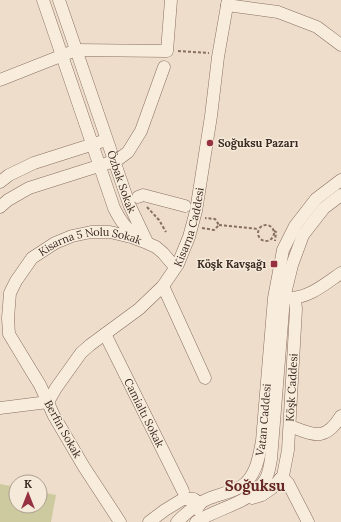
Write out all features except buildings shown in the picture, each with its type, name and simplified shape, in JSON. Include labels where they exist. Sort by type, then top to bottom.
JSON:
[{"type":"street","name":"Özbak Sokak","points":[[43,0],[114,208],[126,228],[147,244]]},
{"type":"street","name":"Özbak Sokak","points":[[59,0],[129,204],[147,244]]},
{"type":"street","points":[[0,80],[76,50],[167,51],[171,0]]},
{"type":"street","points":[[228,3],[278,12],[317,27],[341,45]]},
{"type":"street","name":"Kisarna Caddesi","points":[[48,402],[53,393],[90,345],[139,309],[163,286],[176,267],[189,237],[196,211],[211,116],[218,57],[228,3]]},
{"type":"street","points":[[0,207],[8,200],[29,188],[114,161],[128,152],[141,131],[164,67]]},
{"type":"street","points":[[0,182],[9,175],[34,163],[107,140]]},
{"type":"street","name":"Vatan Caddesi","points":[[196,522],[203,517],[241,500],[256,491],[266,479],[271,459],[284,298],[283,250],[295,226],[316,199],[341,180]]},
{"type":"street","points":[[138,197],[143,195],[184,206]]},
{"type":"street","name":"Vatan Caddesi","points":[[177,522],[192,509],[208,499],[242,485],[250,478],[256,468],[260,455],[284,298],[292,265],[303,235],[324,208],[341,195]]},
{"type":"street","name":"Kisarna 5 Nolu Sokak","points":[[4,333],[8,318],[10,293],[16,280],[32,258],[54,243],[72,236],[91,232],[110,232],[131,237],[156,247],[164,253],[176,267]]},
{"type":"street","points":[[284,298],[314,292],[341,273]]},
{"type":"street","points":[[163,286],[205,378]]},
{"type":"street","name":"Köşk Caddesi","points":[[284,298],[296,309],[290,426],[313,435],[321,434],[329,431],[336,425],[341,416]]},
{"type":"street","name":"Berfin Sokak","points":[[4,333],[32,372],[54,416],[84,467],[120,522]]},
{"type":"street","name":"Camialtı Sokak","points":[[105,334],[183,491]]},
{"type":"street","points":[[0,408],[48,402]]},
{"type":"street","points":[[241,500],[262,495],[272,488],[283,476],[288,450],[290,426]]},
{"type":"street","points":[[280,479],[285,480],[288,483],[308,522]]},
{"type":"street","points":[[149,522],[183,499],[194,499],[200,504],[190,522]]},
{"type":"path","points":[[167,51],[212,53]]},
{"type":"path","points":[[204,218],[215,219],[219,225]]},
{"type":"path","points":[[202,228],[214,230],[219,225]]},
{"type":"path","points":[[219,225],[258,229],[266,225],[271,227],[276,232],[274,246]]},
{"type":"path","points":[[258,229],[258,235],[263,240],[271,239],[274,231]]},
{"type":"shaded area","points":[[0,484],[8,486],[8,514],[48,514],[48,494],[56,495],[51,522],[0,522]]},
{"type":"place","name":"Soğuksu Pazarı","points":[[210,143]]},
{"type":"place","name":"Köşk Kavşağı","points":[[274,264]]},
{"type":"district","name":"Soğuksu","points":[[255,485]]}]
